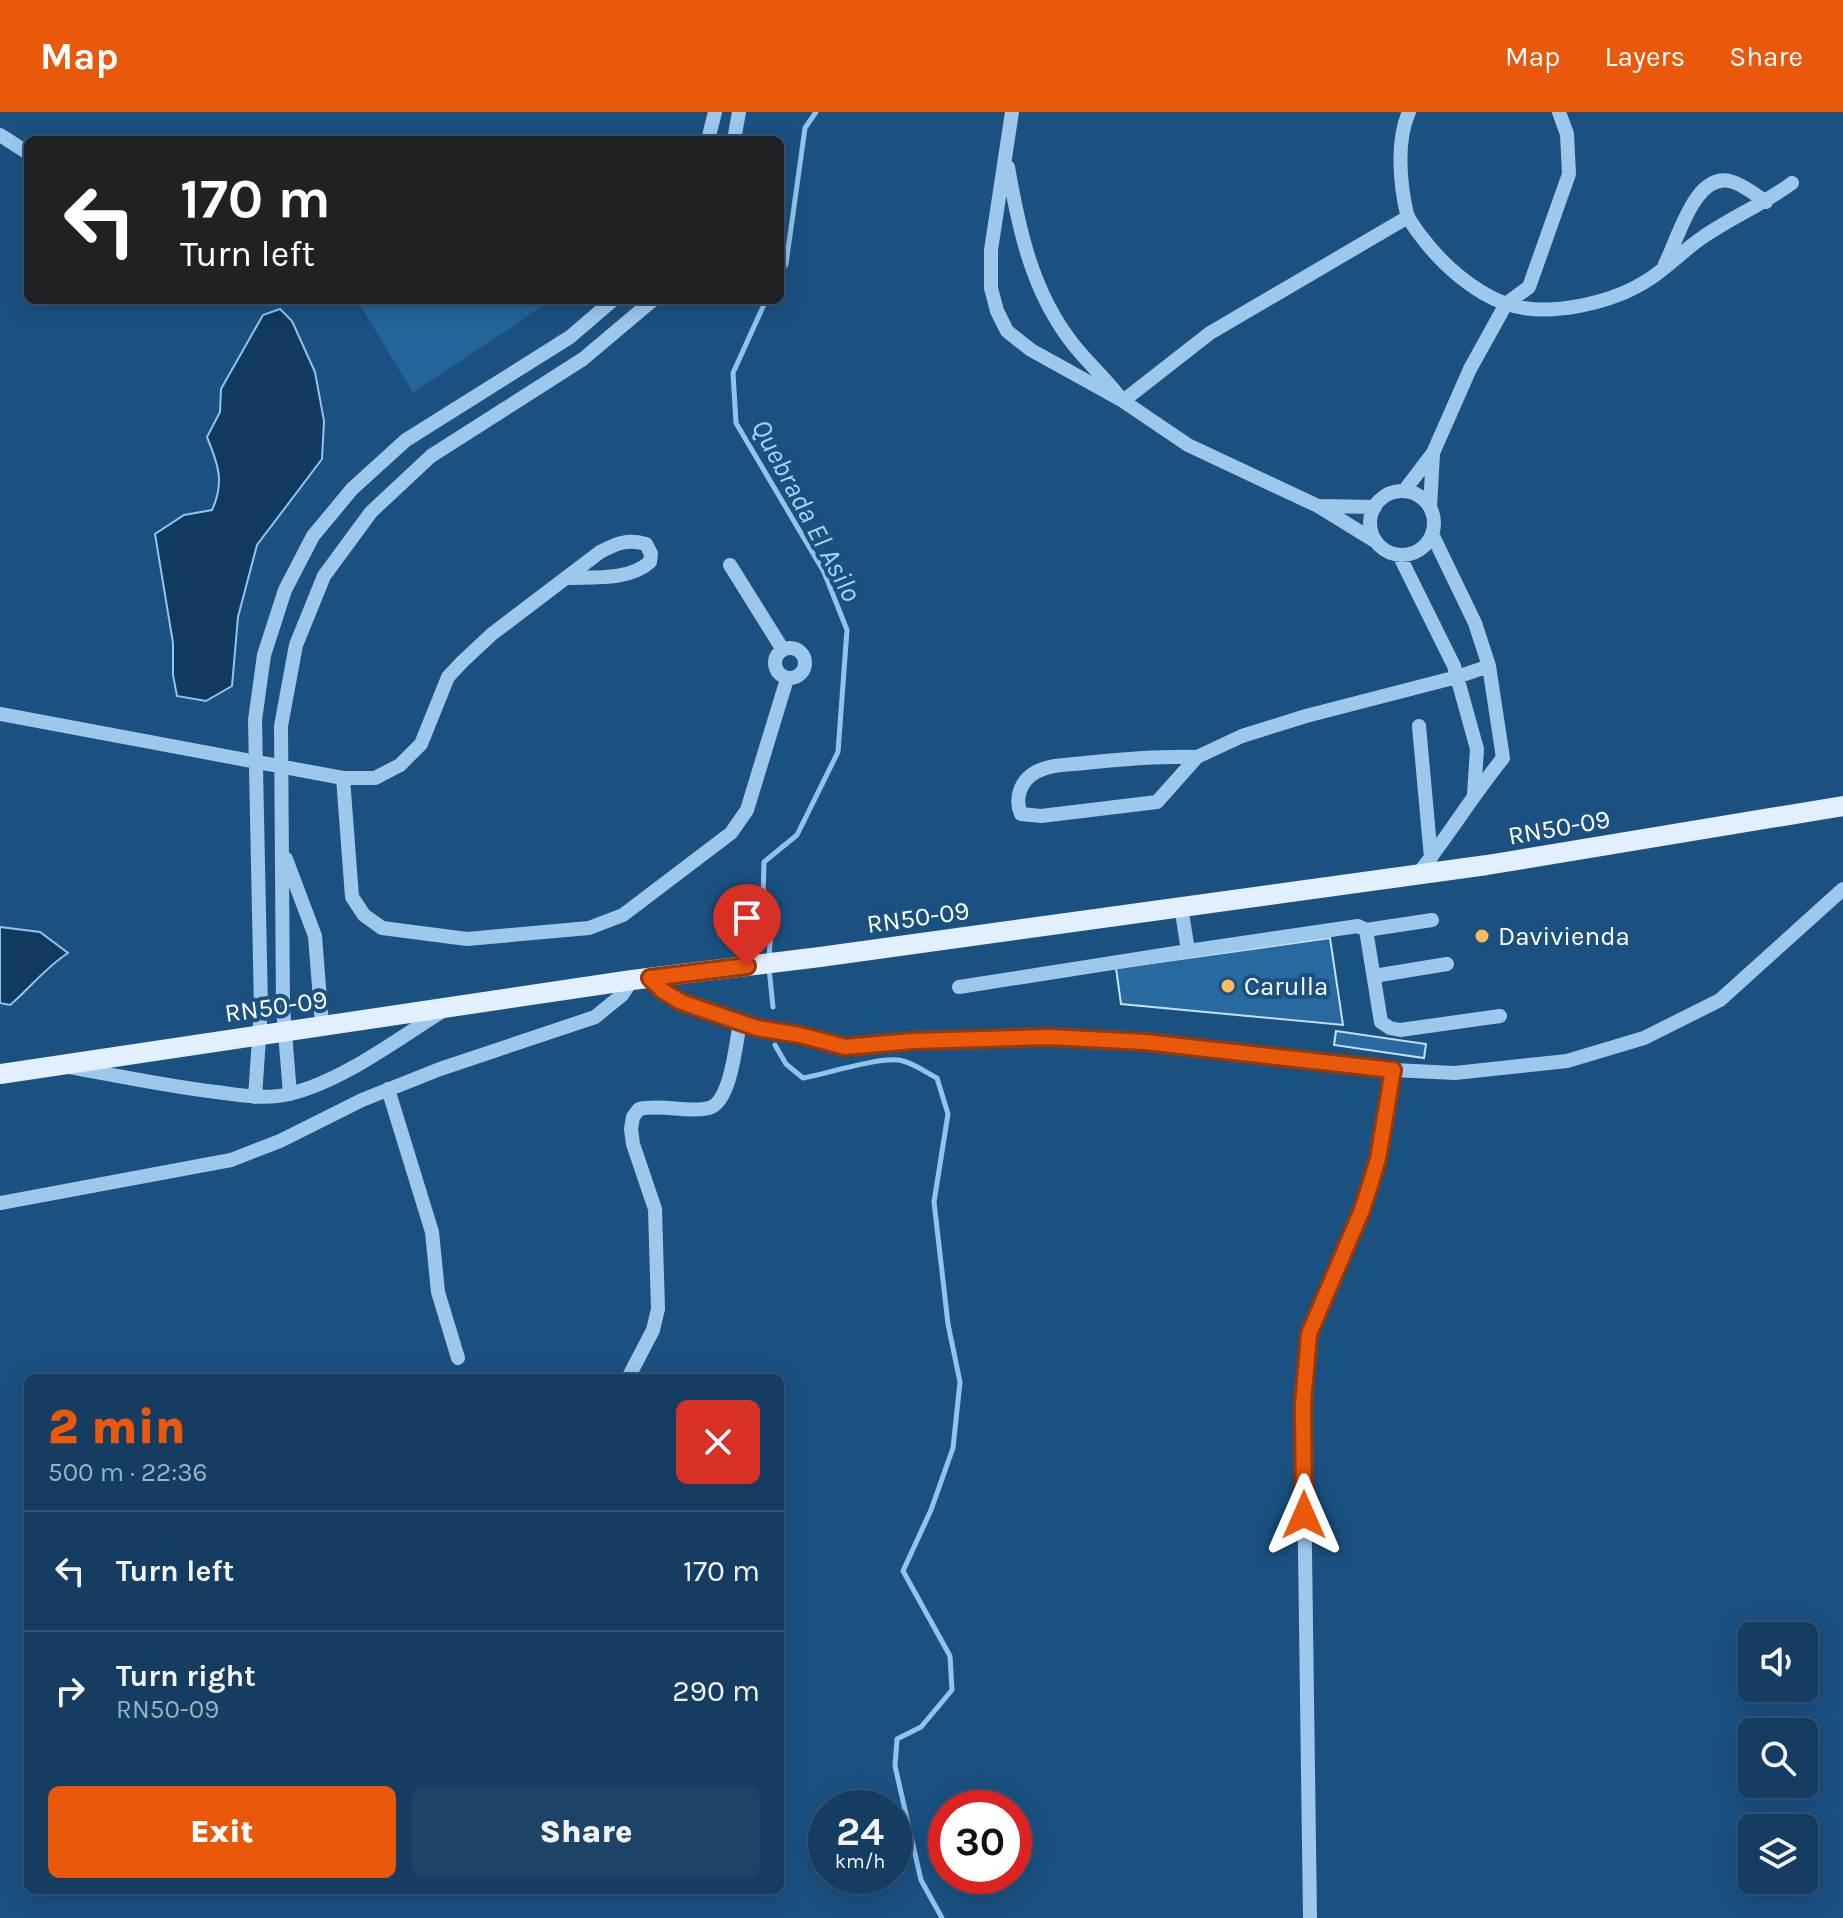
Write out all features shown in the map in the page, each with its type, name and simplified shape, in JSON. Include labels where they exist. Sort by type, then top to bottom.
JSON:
[{"type":"main road","name":"RN50-09","points":[[0,1074],[641,979],[1181,906],[1424,866],[1487,865],[1843,806]]},
{"type":"street","points":[[709,136],[715,112]]},
{"type":"street","points":[[735,136],[739,112]]},
{"type":"street","points":[[1012,112],[991,250],[991,288],[1007,331],[1031,350],[1123,401],[1188,445],[1318,506],[1375,541],[1385,551],[1399,555],[1419,550],[1432,534],[1433,453]]},
{"type":"street","points":[[1409,112],[1403,125],[1402,173],[1408,217],[1438,257],[1484,293],[1506,304],[1539,308],[1580,306],[1603,301],[1652,278],[1701,238],[1766,202],[1792,183]]},
{"type":"street","points":[[1404,491],[1433,453],[1470,369],[1506,304],[1529,287],[1569,174],[1567,134],[1559,112]]},
{"type":"street","points":[[0,135],[24,150]]},
{"type":"street","points":[[1006,154],[1020,237],[1040,288],[1054,317],[1074,345],[1123,401]]},
{"type":"street","points":[[1663,268],[1696,197],[1707,187],[1719,181],[1731,181],[1766,202]]},
{"type":"street","points":[[1123,401],[1210,333],[1408,217]]},
{"type":"street","points":[[255,1097],[261,1009],[255,720],[264,655],[285,590],[313,536],[352,489],[406,440],[570,337],[608,304]]},
{"type":"street","points":[[290,1094],[285,1030],[281,726],[296,645],[324,576],[371,512],[431,456],[583,359],[648,304]]},
{"type":"street","points":[[1375,541],[1370,520],[1375,507],[1390,493],[1404,491],[1417,495],[1430,507]]},
{"type":"street","points":[[1318,506],[1375,507]]},
{"type":"street","points":[[1424,866],[1503,758],[1489,666],[1475,623],[1432,534]]},
{"type":"street","points":[[0,714],[343,778],[375,778],[400,765],[421,744],[448,677],[492,634],[600,552],[619,542],[632,540],[646,544],[651,554],[650,562],[640,570],[623,575],[567,578]]},
{"type":"street","points":[[1399,555],[1444,643],[1457,677],[1477,749],[1474,794]]},
{"type":"street","points":[[730,565],[783,650]]},
{"type":"street","points":[[792,648],[800,652],[804,668],[799,676],[787,679],[775,667],[776,657],[783,650],[792,648]]},
{"type":"street","points":[[1197,757],[1151,756],[1051,767],[1027,778],[1018,794],[1018,807],[1021,814],[1041,816],[1157,802],[1197,757],[1242,736],[1489,666]]},
{"type":"street","points":[[343,778],[352,897],[364,915],[382,928],[467,939],[589,928],[623,915],[731,833],[747,810],[787,679]]},
{"type":"street","points":[[1419,726],[1424,866]]},
{"type":"street","points":[[283,851],[315,936],[322,1025]]},
{"type":"street","points":[[0,1203],[231,1160],[280,1141],[388,1089],[595,1017],[641,979],[681,1002],[740,1022],[845,1047],[913,1041],[1049,1037],[1145,1042],[1393,1070],[1455,1073],[1567,1061],[1644,1038],[1720,1000],[1843,889]]},
{"type":"street","points":[[1181,906],[1188,951]]},
{"type":"street","points":[[959,987],[1358,926],[1366,930],[1432,920]]},
{"type":"street","points":[[1366,930],[1381,1022],[1390,1028],[1400,1030],[1500,1016]]},
{"type":"street","points":[[1374,976],[1447,964]]},
{"type":"street","points":[[58,1065],[182,1088],[255,1097],[290,1094],[322,1082],[357,1063],[447,1008]]},
{"type":"street","points":[[630,1374],[653,1330],[658,1309],[655,1209],[633,1144],[633,1117],[639,1109],[649,1107],[709,1108],[719,1102],[726,1091],[740,1022]]},
{"type":"street","points":[[1310,1918],[1303,1419],[1309,1334],[1362,1210],[1374,1172],[1393,1070]]},
{"type":"street","points":[[388,1089],[432,1232],[438,1292],[458,1358]]},
{"type":"shaded area","points":[[359,304],[545,304],[413,393]]},
{"type":"shaded area","points":[[280,309],[292,321],[315,372],[324,421],[322,459],[257,545],[238,617],[232,686],[206,701],[177,696],[173,675],[173,643],[155,534],[184,515],[212,510],[219,482],[207,437],[220,412],[221,389],[263,315]]},
{"type":"shaded area","points":[[0,927],[40,932],[68,953],[10,1005],[0,1003]]},
{"type":"building","name":"Carulla","points":[[1330,938],[1343,1025],[1121,1004],[1116,968]]},
{"type":"building","points":[[1336,1031],[1426,1044],[1424,1058],[1334,1045]]},
{"type":"waterway","name":"Quebrada El Asilo","points":[[784,268],[805,128],[816,112]]},
{"type":"waterway","name":"Quebrada El Asilo","points":[[764,304],[733,373],[736,423],[824,572],[847,630],[838,752],[797,835],[764,862],[763,901],[771,929],[769,958]]},
{"type":"waterway","name":"Quebrada El Asilo","points":[[769,968],[773,1007]]},
{"type":"waterway","name":"Quebrada El Asilo","points":[[775,1045],[786,1064],[803,1078],[882,1061],[907,1062],[937,1078],[948,1114],[934,1202],[948,1324],[960,1382],[953,1448],[931,1510],[903,1571],[950,1656],[952,1690],[921,1727],[897,1739],[895,1766],[921,1880],[942,1918]]},
{"type":"place","name":"Davivienda","points":[[1482,936]]},
{"type":"place","name":"Carulla","points":[[1228,986]]},
{"type":"route","points":[[747,966],[650,978],[681,1002],[757,1028],[845,1047],[913,1041],[1049,1037],[1145,1042],[1393,1070],[1378,1159],[1370,1185],[1309,1334],[1303,1404],[1304,1515]]}]
